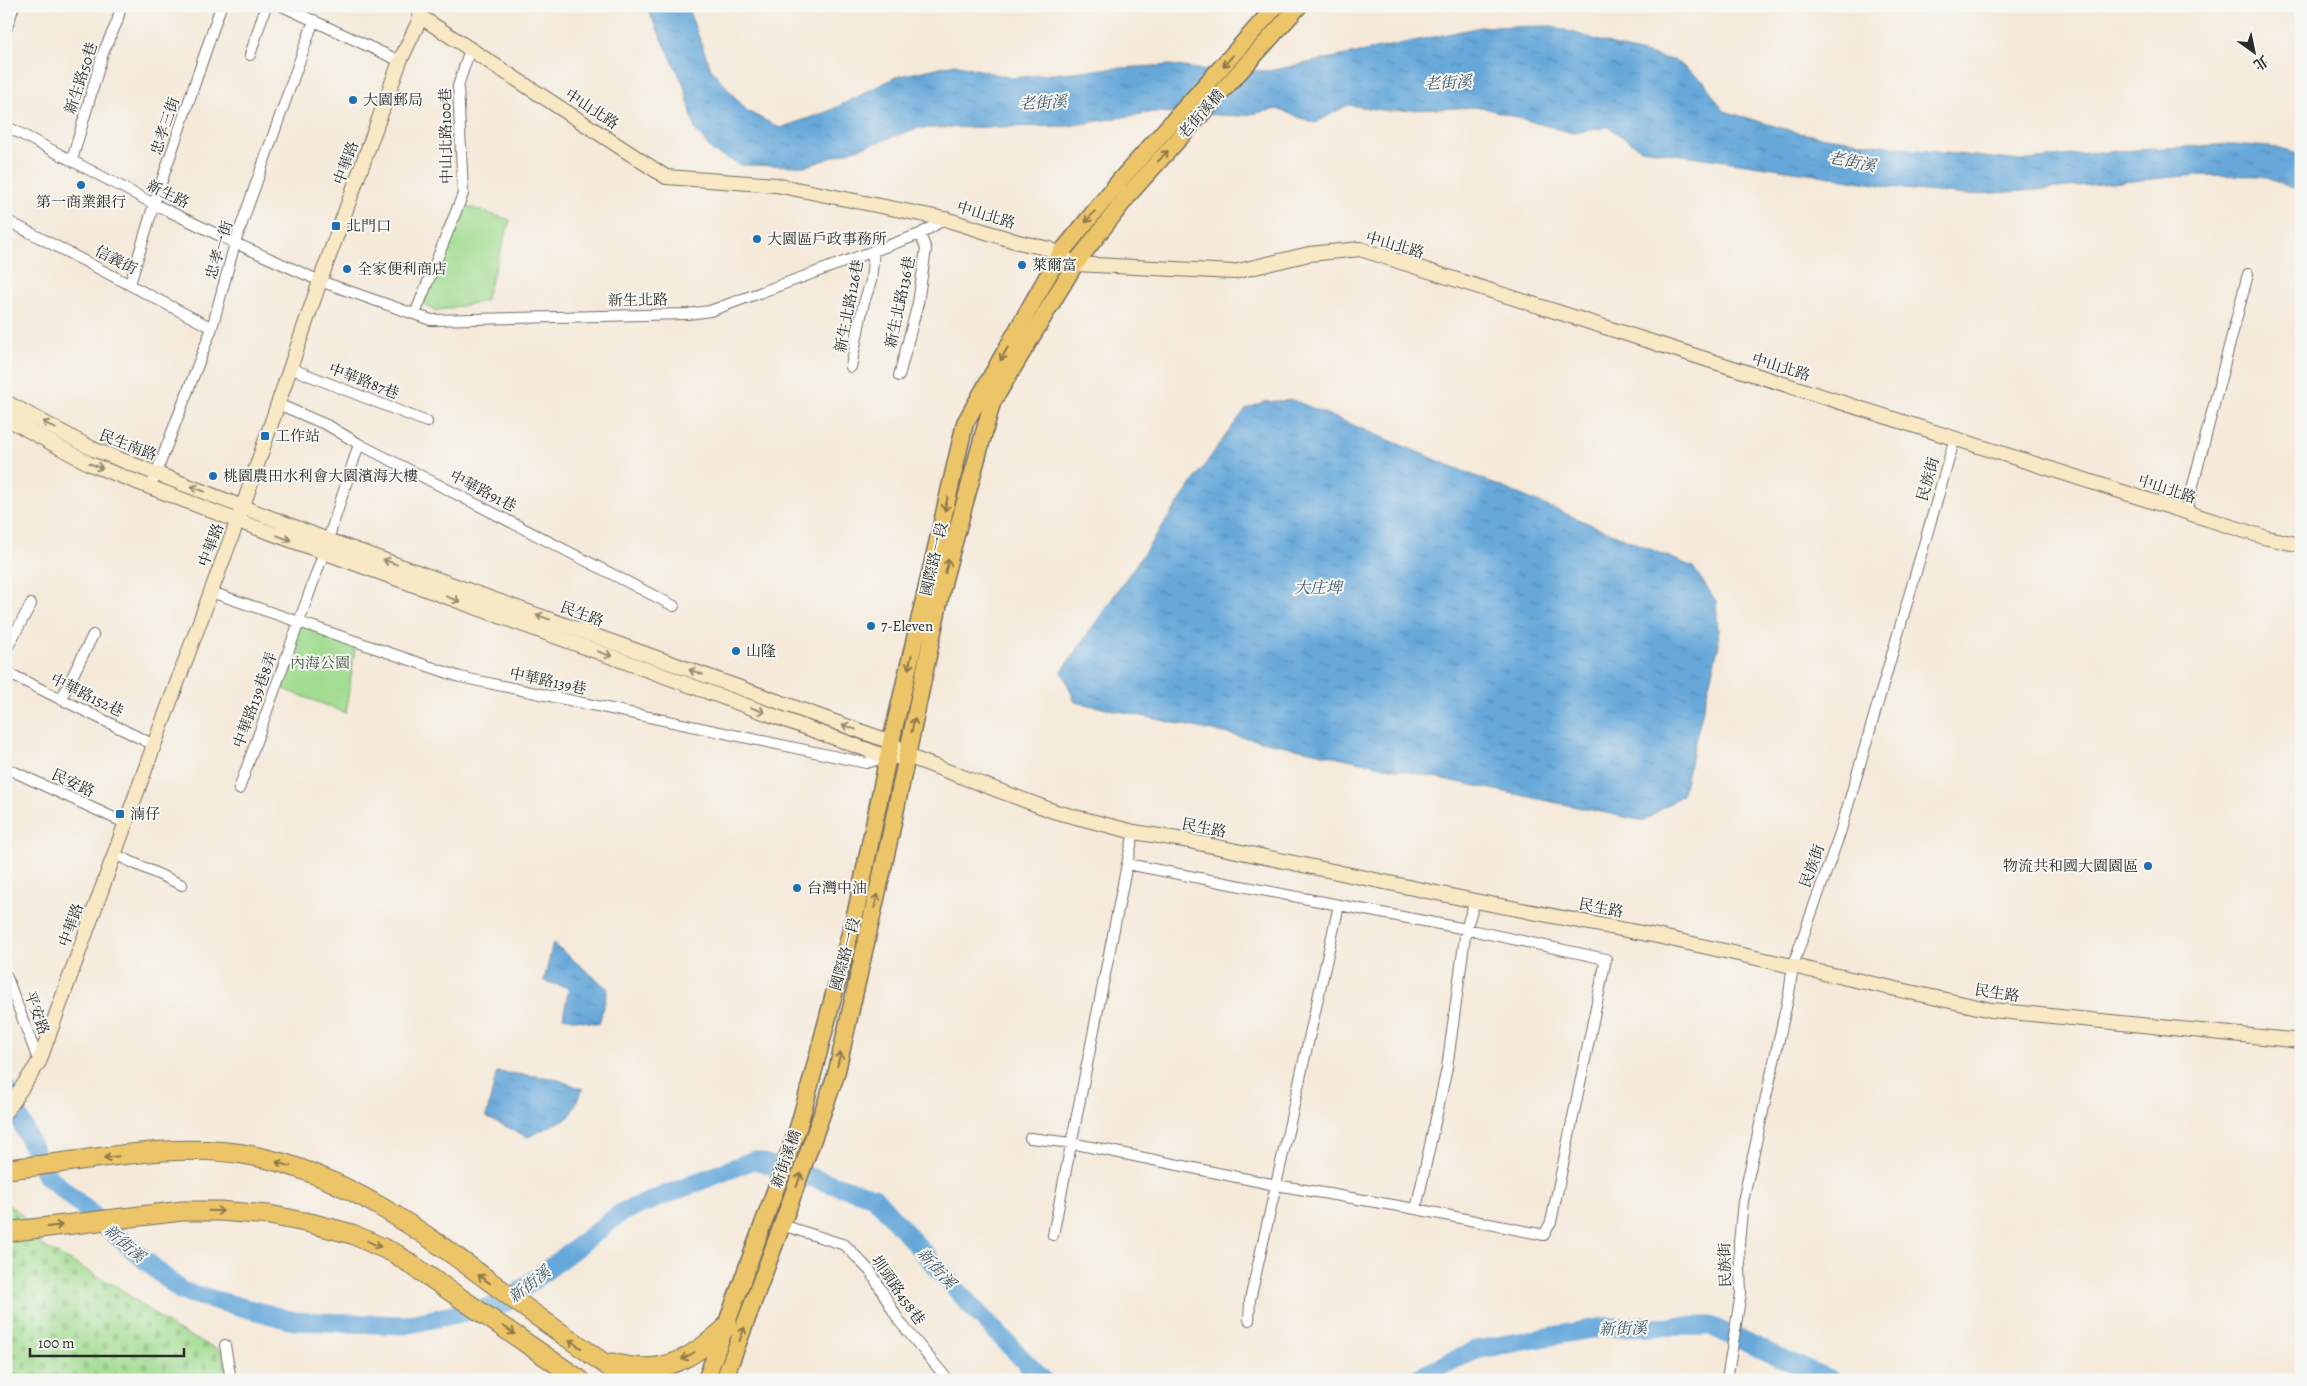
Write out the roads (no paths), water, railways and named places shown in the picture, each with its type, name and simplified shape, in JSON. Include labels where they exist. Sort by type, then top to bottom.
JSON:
[{"type":"highway","points":[[6,1169],[159,1152],[196,1150],[253,1156],[329,1179],[392,1213],[552,1328],[630,1380]]},
{"type":"highway","points":[[6,1232],[182,1211],[220,1211],[269,1215],[310,1223],[352,1234],[396,1254],[580,1380]]},
{"type":"highway","points":[[599,1360],[646,1370],[666,1366],[684,1359],[705,1345],[726,1327]]},
{"type":"main road","points":[[1266,30],[1276,6]]},
{"type":"main road","points":[[1266,30],[1299,6]]},
{"type":"main road","name":"老街溪橋","points":[[1126,186],[1266,30]]},
{"type":"main road","name":"國際路一段","points":[[807,1094],[857,907],[889,749],[965,423],[1060,254],[1126,186]]},
{"type":"main road","name":"國際路一段","points":[[825,1106],[838,1066],[944,579],[992,404],[1075,264],[1126,186]]},
{"type":"main road","name":"新街溪橋","points":[[726,1327],[798,1128],[807,1094]]},
{"type":"main road","name":"新街溪橋","points":[[782,1226],[825,1106]]},
{"type":"main road","points":[[724,1380],[782,1226]]},
{"type":"main road","points":[[706,1380],[726,1327]]},
{"type":"street","points":[[6,30],[14,6]]},
{"type":"street","name":"新生路50巷","points":[[72,160],[103,53],[117,22],[121,6]]},
{"type":"street","name":"忠孝三街","points":[[130,284],[154,204],[221,6]]},
{"type":"street","points":[[250,55],[266,6]]},
{"type":"street","points":[[282,6],[400,61]]},
{"type":"street","name":"中山北路","points":[[419,11],[470,49],[666,177],[776,185],[945,220],[1018,242],[1050,249],[1075,264],[1234,272],[1309,254],[1360,250],[2267,538],[2301,545]]},
{"type":"street","name":"中華路","points":[[6,1111],[39,1062],[114,854],[127,824],[154,745],[238,521],[320,281],[419,11]]},
{"type":"street","name":"忠孝一街","points":[[151,487],[212,328],[236,243],[314,20]]},
{"type":"street","name":"中山北路100巷","points":[[415,314],[463,194],[458,86],[470,49]]},
{"type":"street","name":"新生路","points":[[6,126],[154,204],[320,281]]},
{"type":"street","name":"信義街","points":[[6,220],[212,328]]},
{"type":"street","name":"新生北路","points":[[320,281],[430,320],[688,314],[737,302],[920,234],[945,220]]},
{"type":"street","name":"新生北路136巷","points":[[899,376],[918,303],[926,249],[920,234]]},
{"type":"street","name":"新生北路126巷","points":[[852,367],[863,306],[871,281],[874,250]]},
{"type":"street","points":[[2186,512],[2248,274]]},
{"type":"street","name":"中華路87巷","points":[[290,368],[427,422]]},
{"type":"street","name":"民生南路","points":[[6,402],[93,449],[243,506]]},
{"type":"street","name":"中華路91巷","points":[[278,404],[329,426],[360,444],[674,606]]},
{"type":"street","name":"民生南路","points":[[6,418],[90,464],[238,521]]},
{"type":"street","name":"民族街","points":[[1727,1376],[1742,1278],[1739,1243],[1743,1201],[1789,994],[1793,965],[1840,834],[1956,438]]},
{"type":"street","name":"中華路139巷8弄","points":[[239,789],[300,621],[360,444]]},
{"type":"street","name":"民生路","points":[[243,506],[326,546]]},
{"type":"street","name":"民生路","points":[[238,521],[326,546],[889,749],[1056,812],[1134,832],[1184,840],[1475,901],[1657,936],[1990,1010],[2301,1041]]},
{"type":"street","name":"中華路139巷","points":[[211,592],[460,677],[866,764],[889,749]]},
{"type":"street","points":[[6,650],[31,604]]},
{"type":"street","points":[[61,699],[93,635]]},
{"type":"street","name":"中華路152巷","points":[[6,672],[154,745]]},
{"type":"street","name":"民安路","points":[[6,768],[127,824]]},
{"type":"street","points":[[1053,1235],[1134,832]]},
{"type":"street","points":[[114,854],[182,885]]},
{"type":"street","points":[[1030,1138],[1071,1144],[1276,1185],[1416,1209],[1544,1236],[1551,1222],[1606,959],[1466,929],[1127,864]]},
{"type":"street","points":[[1416,1209],[1447,1068],[1466,929],[1475,901]]},
{"type":"street","points":[[1249,1320],[1250,1300],[1339,905]]},
{"type":"street","name":"平安路","points":[[6,975],[39,1062]]},
{"type":"street","name":"圳頭路458巷","points":[[782,1226],[845,1245],[871,1272],[899,1322],[948,1380]]},
{"type":"street","points":[[225,1345],[231,1380]]},
{"type":"water","name":"老街溪","points":[[646,6],[687,6],[711,69],[747,111],[780,128],[829,111],[896,77],[955,64],[1011,78],[1170,65],[1197,69],[1269,71],[1481,27],[1552,26],[1623,48],[1676,61],[1704,82],[1724,111],[1798,133],[1909,149],[2021,161],[2087,153],[2233,144],[2279,148],[2301,154],[2301,192],[2262,176],[2196,175],[1966,195],[1905,189],[1641,149],[1608,127],[1572,133],[1481,107],[1389,111],[1348,105],[1315,123],[1277,109],[1240,116],[1154,112],[1068,126],[918,128],[807,166],[741,165],[712,151],[695,129],[684,85]]},
{"type":"water","name":"大庄埤","points":[[1293,400],[1693,567],[1716,601],[1719,644],[1682,795],[1644,821],[1075,702],[1062,671],[1225,436],[1246,409],[1264,402]]},
{"type":"water","points":[[553,943],[608,989],[599,1024],[563,1017],[569,988],[544,981]]},
{"type":"water","points":[[497,1072],[553,1078],[583,1089],[569,1117],[528,1137],[486,1117]]},
{"type":"waterway","name":"新街溪","points":[[6,1089],[45,1174],[181,1291],[294,1321],[405,1325],[503,1304],[622,1212],[754,1160],[874,1197],[972,1307],[1043,1380]]},
{"type":"waterway","name":"新街溪","points":[[1413,1380],[1475,1350],[1602,1327],[1710,1326],[1831,1380]]},
{"type":"place","name":"大園郵局","points":[[353,100]]},
{"type":"place","name":"第一商業銀行","points":[[81,185]]},
{"type":"place","name":"北門口","points":[[336,226]]},
{"type":"place","name":"大園區戶政事務所","points":[[757,239]]},
{"type":"place","name":"萊爾富","points":[[1022,265]]},
{"type":"place","name":"全家便利商店","points":[[347,269]]},
{"type":"place","name":"工作站","points":[[265,436]]},
{"type":"place","name":"桃園農田水利會大園濱海大樓","points":[[213,476]]},
{"type":"place","name":"7-Eleven","points":[[871,626]]},
{"type":"place","name":"山隆","points":[[736,651]]},
{"type":"place","name":"湳仔","points":[[120,814]]},
{"type":"place","name":"物流共和國大園園區","points":[[2148,866]]},
{"type":"place","name":"台灣中油","points":[[797,888]]},
{"type":"park label","name":"內海公園","points":[[320,663]]}]
